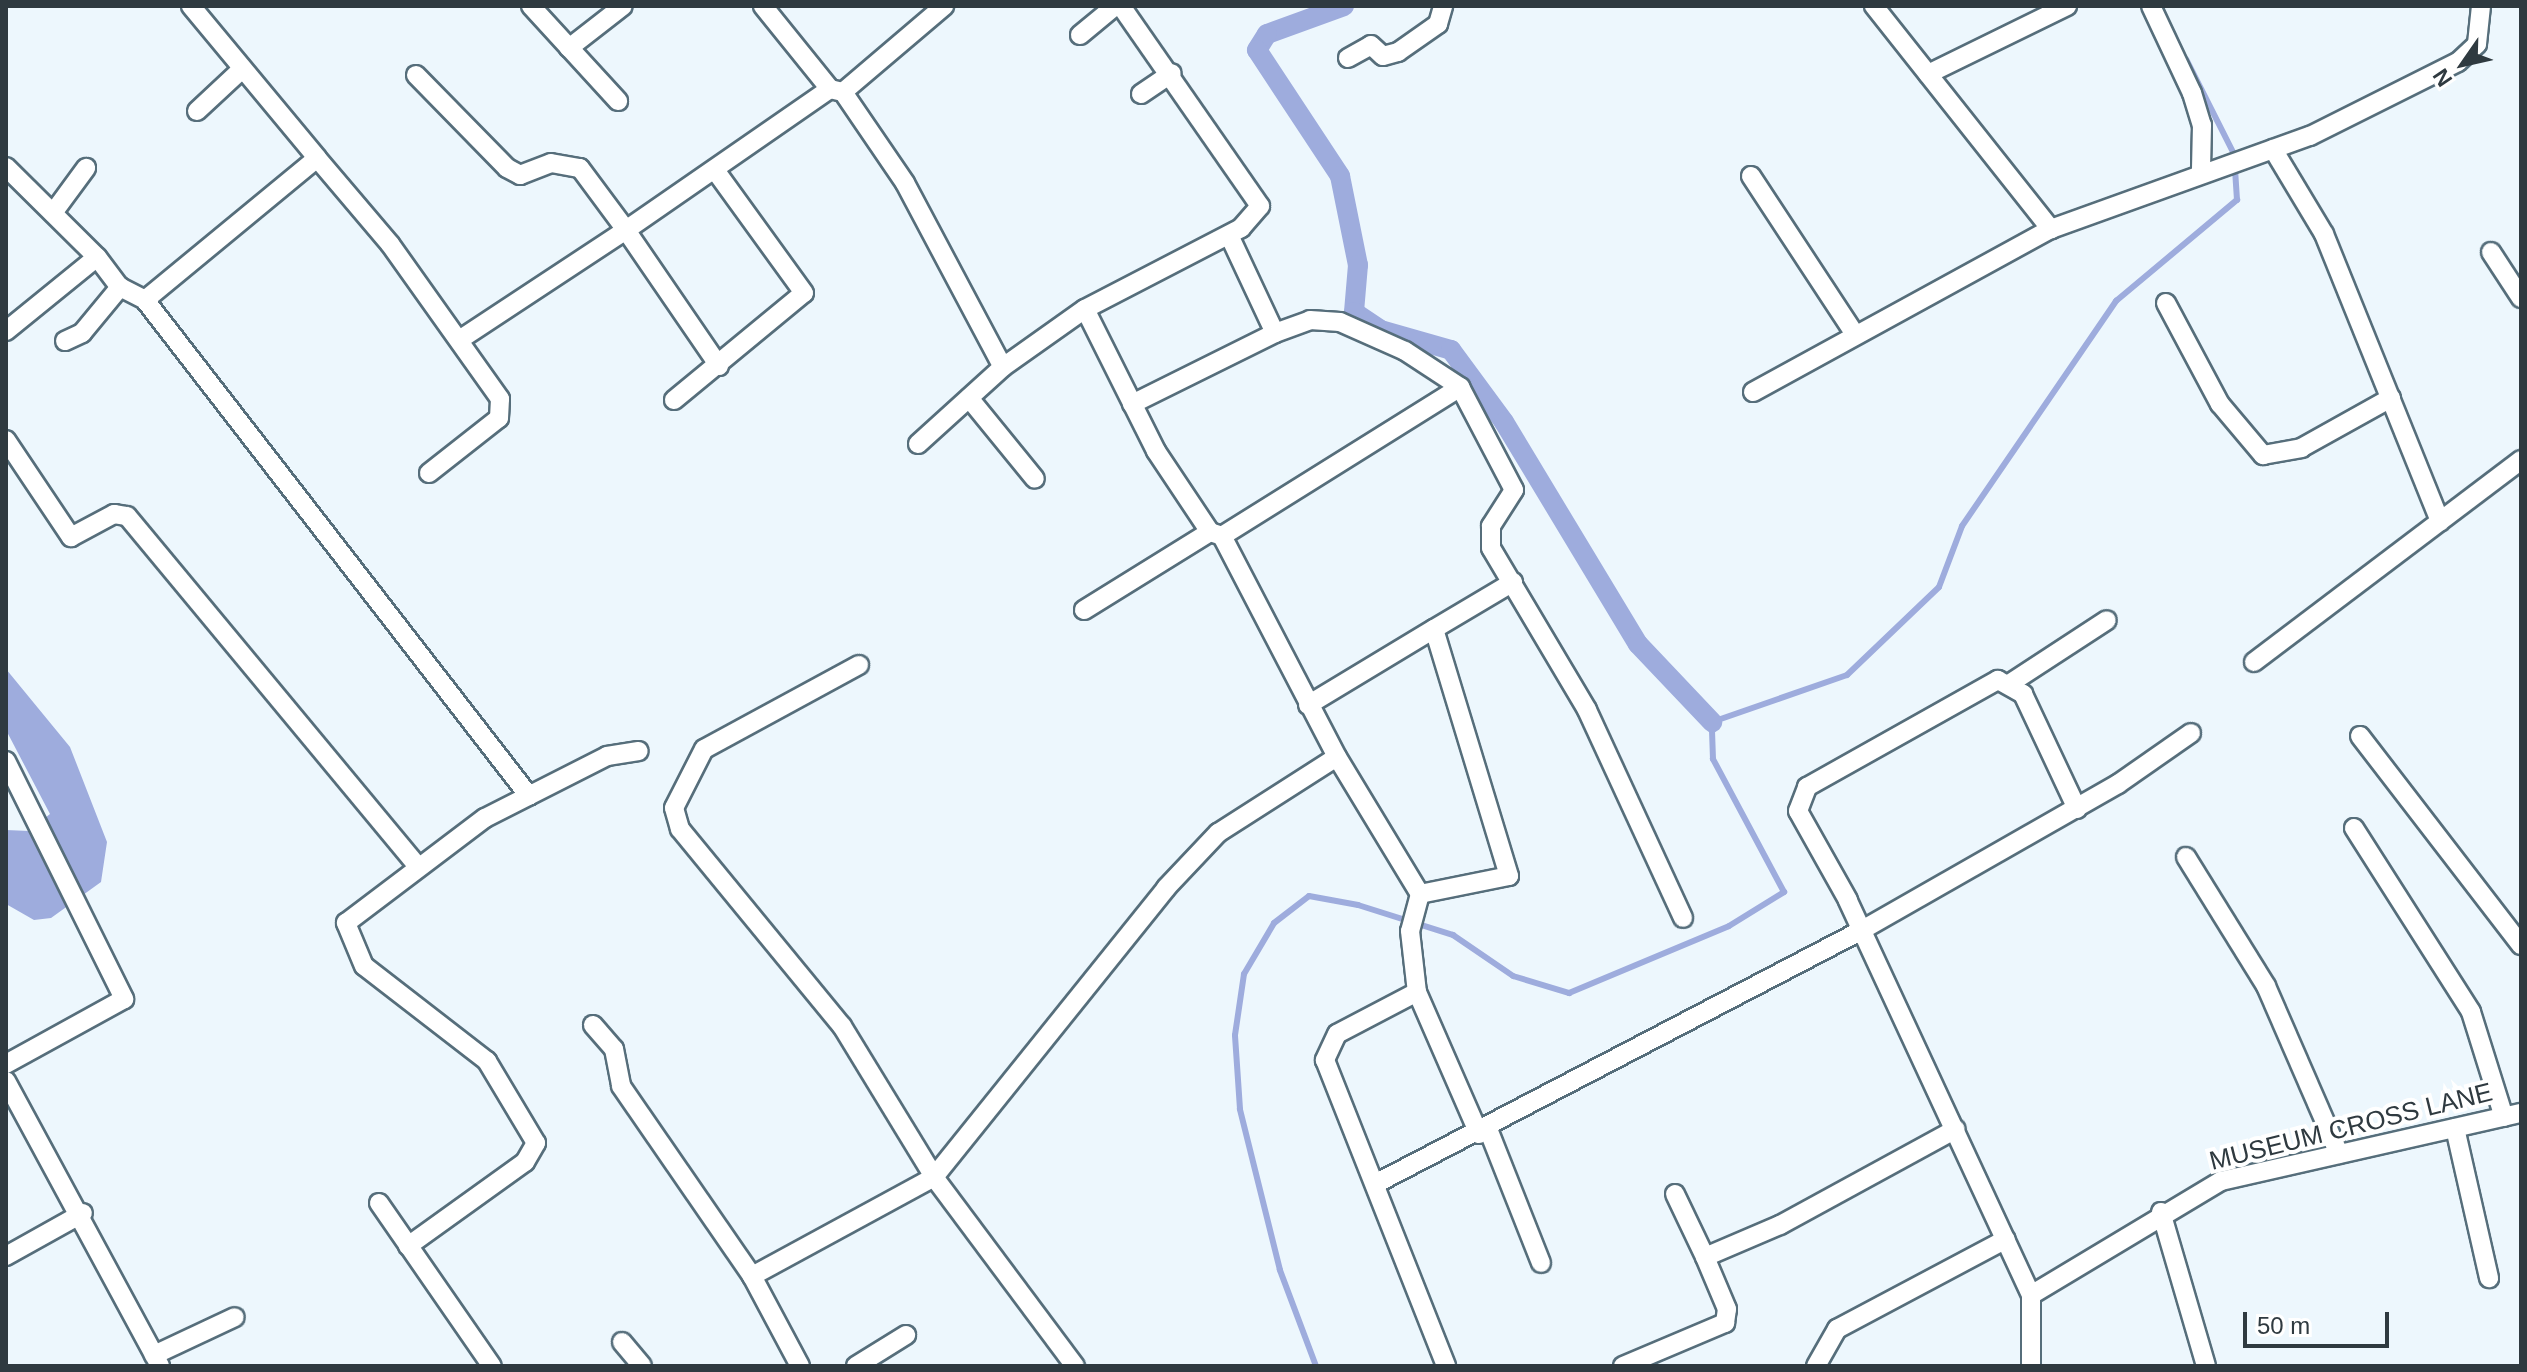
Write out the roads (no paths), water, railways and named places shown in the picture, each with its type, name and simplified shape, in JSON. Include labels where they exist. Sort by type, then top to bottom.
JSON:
[{"type":"street","points":[[191,6],[461,339],[502,409],[483,434],[429,473]]},
{"type":"street","points":[[531,6],[618,101]]},
{"type":"street","points":[[569,48],[623,6]]},
{"type":"street","points":[[763,6],[837,90],[905,183],[1003,367]]},
{"type":"street","points":[[461,339],[717,173],[837,90],[944,6]]},
{"type":"street","points":[[918,444],[1003,367],[1085,309],[1229,235],[1256,217],[1257,191],[1172,73],[1118,6],[1080,35]]},
{"type":"street","points":[[1348,58],[1371,45],[1383,56],[1398,52],[1438,24],[1443,6]]},
{"type":"street","points":[[1874,6],[2051,229]]},
{"type":"street","points":[[1928,74],[2067,6]]},
{"type":"street","points":[[2151,6],[2192,93],[2202,125],[2209,167]]},
{"type":"street","points":[[1753,392],[1853,331],[2051,229],[2209,167],[2273,149],[2458,62],[2477,44],[2481,6]]},
{"type":"street","points":[[197,111],[241,70]]},
{"type":"street","points":[[1141,94],[1172,73]]},
{"type":"street","points":[[416,75],[507,168],[520,175],[551,163],[580,168],[719,366]]},
{"type":"street","points":[[2273,149],[2324,234],[2440,521]]},
{"type":"street","points":[[145,300],[317,158]]},
{"type":"street","points":[[6,167],[97,257],[120,287],[145,300],[529,796]]},
{"type":"street","points":[[53,213],[86,168]]},
{"type":"street","points":[[674,400],[804,293],[717,173]]},
{"type":"street","points":[[1751,176],[1853,331]]},
{"type":"street","points":[[1229,235],[1275,333]]},
{"type":"street","points":[[2491,252],[2521,298]]},
{"type":"street","points":[[6,331],[97,257]]},
{"type":"street","points":[[65,341],[82,333],[120,287]]},
{"type":"street","points":[[2166,303],[2220,404],[2263,455],[2301,448],[2391,398]]},
{"type":"street","points":[[1085,309],[1132,404],[1216,534],[1308,705],[1419,898],[1410,931],[1417,992],[1541,1263]]},
{"type":"street","points":[[1132,404],[1275,333],[1310,320],[1340,322],[1405,351],[1460,387],[1514,490],[1488,535],[1587,710],[1683,918]]},
{"type":"street","points":[[1084,610],[1460,387]]},
{"type":"street","points":[[969,398],[1035,479]]},
{"type":"street","points":[[6,440],[71,537],[114,514],[127,516],[416,864]]},
{"type":"street","points":[[2254,662],[2521,460]]},
{"type":"street","points":[[1308,705],[1513,582]]},
{"type":"street","points":[[2031,1366],[2031,1295],[1862,930],[1806,830],[1799,799],[1807,787],[1998,680],[2012,682],[2107,620]]},
{"type":"street","points":[[1419,898],[1509,876],[1434,629]]},
{"type":"street","points":[[859,665],[704,749],[674,808],[694,853],[842,1026],[934,1177],[1075,1366]]},
{"type":"street","points":[[2012,682],[2077,809]]},
{"type":"street","points":[[1375,1184],[1483,1131],[1862,930],[2077,809],[2191,733]]},
{"type":"street","points":[[2360,736],[2521,945]]},
{"type":"street","points":[[408,1246],[525,1162],[536,1143],[487,1061],[383,984],[346,937],[358,908],[416,864],[529,796],[607,756],[639,751]]},
{"type":"street","points":[[752,1276],[934,1177],[1166,888],[1218,833],[1337,757]]},
{"type":"street","points":[[6,761],[19,779],[88,914],[124,999],[6,1064]]},
{"type":"street","points":[[2354,828],[2471,1012],[2513,1115]]},
{"type":"street","points":[[2186,857],[2235,929],[2339,1154]]},
{"type":"street","points":[[1417,992],[1337,1034],[1326,1052],[1327,1074],[1375,1184],[1446,1366]]},
{"type":"street","points":[[593,1025],[614,1049],[621,1086],[752,1276],[800,1366]]},
{"type":"street","points":[[6,1081],[83,1213],[157,1360],[235,1317]]},
{"type":"street","name":"MUSEUM CROSS LANE","points":[[2031,1295],[2161,1212],[2221,1181],[2513,1115]]},
{"type":"street","points":[[2455,1128],[2489,1278]]},
{"type":"street","points":[[1705,1257],[1780,1225],[1956,1129]]},
{"type":"street","points":[[1623,1366],[1725,1323],[1727,1309],[1675,1194]]},
{"type":"street","points":[[379,1203],[492,1366]]},
{"type":"street","points":[[2161,1212],[2206,1366]]},
{"type":"street","points":[[6,1256],[83,1213]]},
{"type":"street","points":[[1816,1366],[1837,1329],[2006,1239]]},
{"type":"street","points":[[856,1366],[906,1335]]},
{"type":"street","points":[[622,1342],[642,1366]]},
{"type":"water","points":[[6,669],[70,747],[107,842],[101,882],[51,918],[34,920],[6,904],[6,830],[29,831],[50,814],[6,730]]},
{"type":"waterway","points":[[1344,6],[1267,34],[1257,50],[1340,176],[1358,265],[1354,312],[1381,330],[1451,350],[1504,422],[1638,644],[1712,722]]},
{"type":"waterway","points":[[1316,1366],[1280,1270],[1240,1109],[1235,1035],[1244,974],[1274,923],[1309,896],[1358,905],[1453,935],[1513,976],[1569,993],[1729,926],[1784,892],[1713,759],[1712,722],[1847,675],[1939,587],[1962,526],[2116,301],[2237,200],[2234,154],[2186,59]]}]
